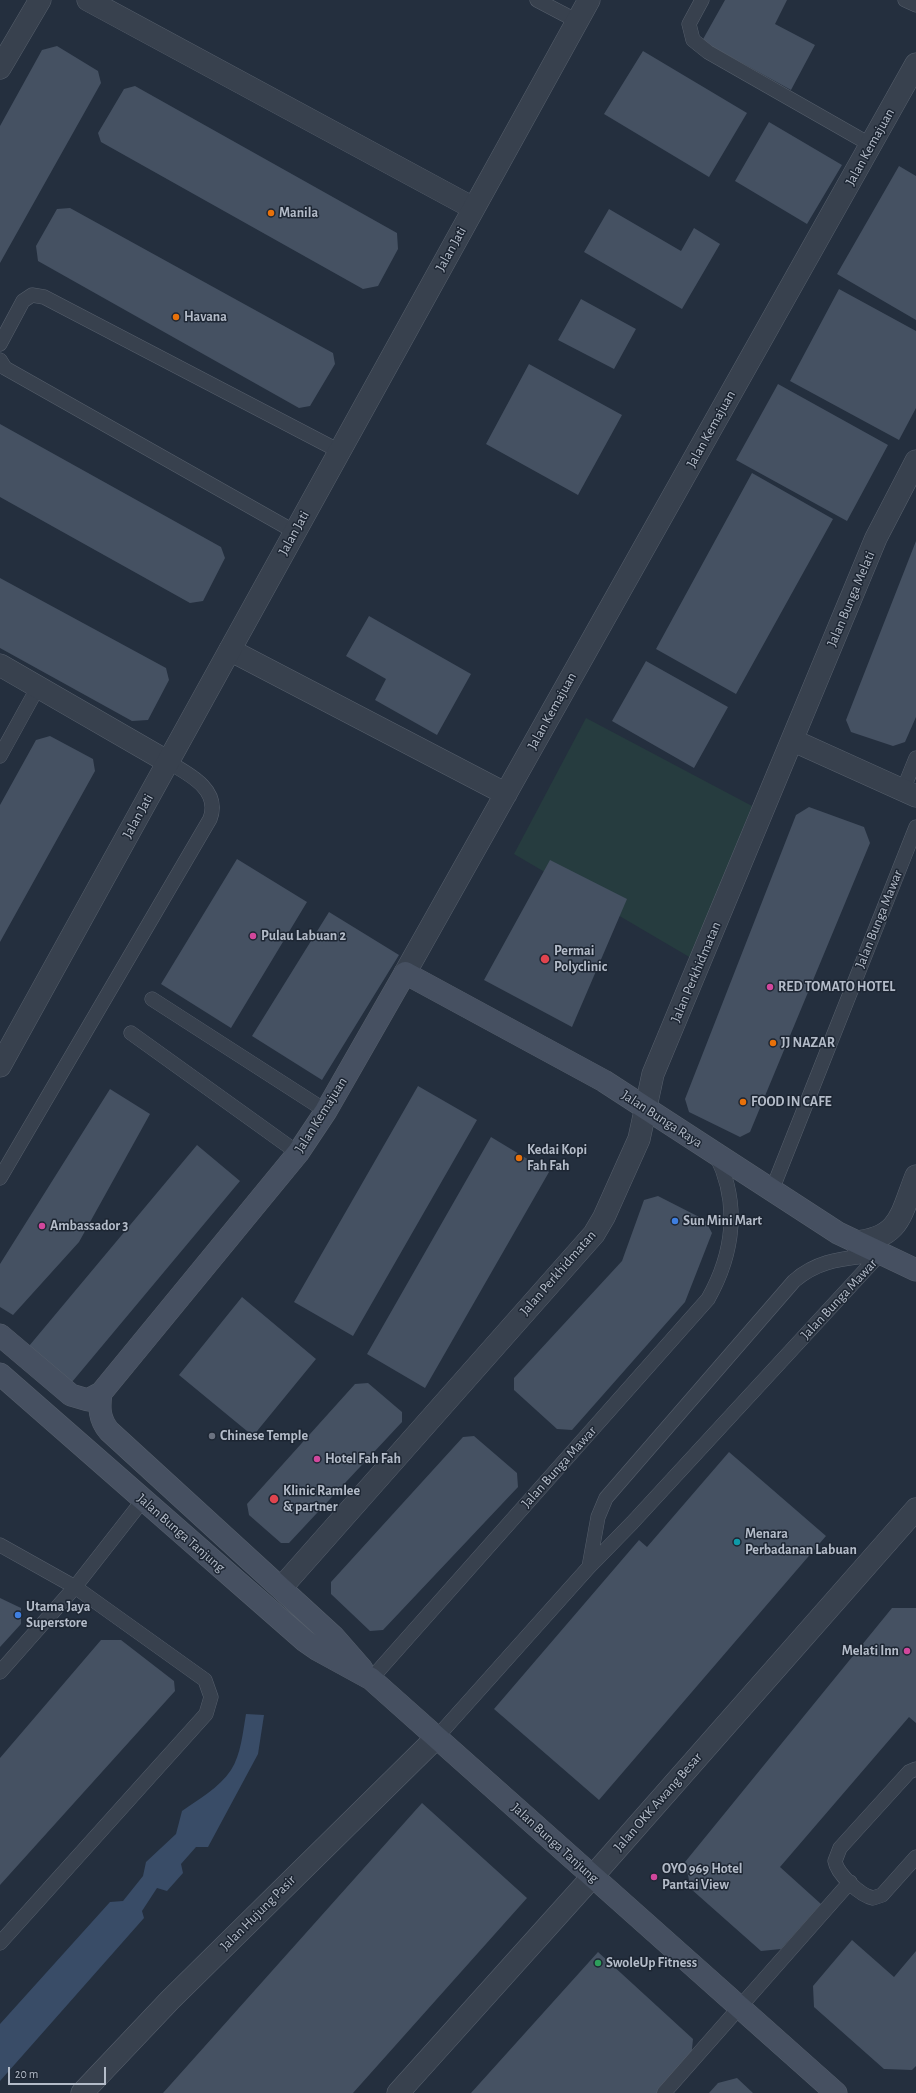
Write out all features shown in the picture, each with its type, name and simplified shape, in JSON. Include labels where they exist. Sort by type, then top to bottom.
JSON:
[{"type":"main road","name":"Jalan Bunga Raya","points":[[405,973],[604,1081],[838,1233],[916,1270]]},
{"type":"main road","name":"Jalan Kemajuan","points":[[94,1396],[298,1153],[326,1111],[405,973]]},
{"type":"main road","points":[[0,1335],[70,1395],[94,1396]]},
{"type":"main road","name":"Jalan Bunga Tanjung","points":[[0,1374],[305,1641],[318,1650],[371,1678]]},
{"type":"main road","name":"Jalan Bunga Tanjung","points":[[94,1396],[103,1424],[109,1431],[334,1637],[371,1678],[836,2093]]},
{"type":"street","points":[[0,68],[40,0]]},
{"type":"street","name":"Jalan Jati","points":[[0,1066],[589,0]]},
{"type":"street","points":[[91,1],[473,208]]},
{"type":"street","name":"Jalan Kemajuan","points":[[405,973],[916,64]]},
{"type":"street","name":"Jalan Bunga Melati","points":[[792,740],[876,538],[916,461]]},
{"type":"street","points":[[230,650],[506,794]]},
{"type":"street","points":[[0,665],[168,762]]},
{"type":"street","points":[[792,740],[910,793]]},
{"type":"street","name":"Jalan Perkhidmatan","points":[[281,1588],[594,1234],[604,1217],[634,1152],[639,1139],[653,1074],[792,740]]},
{"type":"street","points":[[855,1242],[881,1238],[892,1229],[899,1219],[916,1176]]},
{"type":"street","name":"Jalan OKK Awang Besar","points":[[398,2093],[912,1521]]},
{"type":"street","name":"Jalan Hujung Pasir","points":[[82,2093],[170,2000],[437,1737]]},
{"type":"lane","points":[[536,0],[577,21]]},
{"type":"lane","points":[[702,0],[690,24],[693,40],[708,52],[871,145]]},
{"type":"lane","points":[[905,0],[916,5]]},
{"type":"lane","points":[[0,344],[22,301],[32,295],[44,297],[339,451]]},
{"type":"lane","points":[[0,360],[5,368],[295,532]]},
{"type":"lane","points":[[0,756],[38,687]]},
{"type":"lane","points":[[910,793],[916,758]]},
{"type":"lane","points":[[0,1178],[213,810],[213,802],[205,788],[191,775],[168,762]]},
{"type":"lane","name":"Jalan Bunga Mawar","points":[[772,1190],[916,826]]},
{"type":"lane","points":[[152,999],[326,1111]]},
{"type":"lane","points":[[131,1033],[298,1153]]},
{"type":"lane","name":"Jalan Bunga Mawar","points":[[371,1678],[708,1299],[715,1287],[730,1238],[732,1214],[730,1194],[725,1173],[715,1153]]},
{"type":"lane","name":"Jalan Bunga Mawar","points":[[437,1737],[589,1567],[632,1523],[880,1254]]},
{"type":"lane","name":"Jalan Bunga Mawar","points":[[589,1567],[598,1518],[606,1498],[794,1281],[815,1266],[880,1254]]},
{"type":"lane","points":[[0,1672],[75,1587],[143,1500]]},
{"type":"lane","points":[[0,1545],[75,1587],[205,1680],[211,1697],[206,1714],[0,1943]]},
{"type":"lane","points":[[916,1769],[909,1772],[836,1854],[836,1868],[868,1897],[878,1897],[916,1857]]},
{"type":"lane","points":[[664,2093],[850,1882]]},
{"type":"green space","points":[[586,718],[752,806],[691,958],[514,854]]},
{"type":"water","points":[[246,1714],[264,1715],[258,1754],[208,1847],[196,1847],[181,1864],[183,1873],[167,1891],[157,1888],[142,1911],[144,1918],[0,2081],[0,2024],[110,1902],[123,1901],[143,1876],[146,1862],[176,1834],[182,1811],[208,1793],[221,1782],[231,1770],[241,1743]]},
{"type":"building","points":[[725,0],[787,0],[775,24],[815,45],[791,90],[702,41]]},
{"type":"building","points":[[57,46],[98,71],[101,83],[0,263],[0,126],[42,50]]},
{"type":"building","points":[[643,51],[747,113],[709,177],[604,114]]},
{"type":"building","points":[[135,86],[397,233],[398,249],[378,286],[363,289],[101,142],[98,133],[124,89]]},
{"type":"building","points":[[769,122],[842,165],[807,224],[735,181]]},
{"type":"building","points":[[899,166],[916,176],[916,320],[837,274]]},
{"type":"building","points":[[70,208],[333,353],[335,364],[310,406],[299,408],[38,261],[36,246],[57,209]]},
{"type":"building","points":[[609,209],[681,251],[694,228],[720,244],[682,309],[584,252]]},
{"type":"building","points":[[839,289],[916,331],[916,408],[899,440],[790,381]]},
{"type":"building","points":[[581,299],[636,329],[614,369],[558,340]]},
{"type":"building","points":[[529,364],[622,415],[578,495],[486,444]]},
{"type":"building","points":[[778,384],[888,445],[847,521],[736,460]]},
{"type":"building","points":[[0,424],[221,547],[225,558],[203,601],[190,603],[0,497]]},
{"type":"building","points":[[752,473],[833,519],[736,694],[656,649]]},
{"type":"building","points":[[916,541],[916,717],[905,742],[893,746],[851,732],[846,720]]},
{"type":"building","points":[[0,578],[166,668],[169,680],[148,720],[132,721],[0,648]]},
{"type":"building","points":[[369,616],[471,674],[437,735],[375,700],[386,679],[346,656]]},
{"type":"building","points":[[646,661],[728,707],[694,768],[612,721]]},
{"type":"building","points":[[50,736],[93,759],[95,771],[0,942],[0,805],[36,740]]},
{"type":"building","points":[[809,807],[864,827],[870,843],[750,1132],[740,1137],[689,1112],[685,1099],[796,815]]},
{"type":"building","points":[[237,859],[307,902],[231,1028],[161,984]]},
{"type":"building","points":[[550,860],[627,899],[572,1027],[484,980]]},
{"type":"building","points":[[329,912],[399,955],[322,1080],[252,1036]]},
{"type":"building","points":[[418,1086],[477,1120],[353,1336],[294,1302]]},
{"type":"building","points":[[110,1089],[150,1114],[79,1242],[13,1315],[0,1307],[0,1264]]},
{"type":"building","points":[[491,1137],[549,1172],[425,1388],[367,1354]]},
{"type":"building","points":[[197,1145],[240,1181],[72,1382],[29,1346]]},
{"type":"building","points":[[658,1196],[705,1220],[712,1233],[685,1302],[572,1430],[557,1429],[514,1390],[514,1378],[622,1261],[644,1200]]},
{"type":"building","points":[[242,1297],[316,1359],[253,1436],[179,1375]]},
{"type":"building","points":[[368,1383],[402,1412],[402,1422],[289,1543],[281,1543],[249,1515],[247,1504],[355,1384]]},
{"type":"building","points":[[474,1436],[517,1473],[518,1487],[383,1630],[370,1631],[331,1594],[331,1582],[463,1437]]},
{"type":"building","points":[[729,1452],[826,1536],[599,1800],[494,1709],[639,1540],[647,1547]]},
{"type":"building","points":[[0,1598],[21,1608],[21,1624],[0,1647]]},
{"type":"building","points":[[892,1608],[916,1608],[916,1723],[909,1717],[780,1867],[821,1904],[781,1949],[761,1951],[691,1889],[685,1862]]},
{"type":"building","points":[[101,1640],[121,1640],[174,1681],[175,1691],[0,1885],[0,1758]]},
{"type":"building","points":[[422,1803],[527,1898],[353,2093],[163,2093]]},
{"type":"building","points":[[852,1940],[894,1977],[916,1951],[916,2066],[912,2070],[884,2069],[814,2007],[813,1986]]},
{"type":"building","points":[[598,1952],[693,2039],[691,2059],[660,2093],[471,2093]]},
{"type":"building","points":[[737,2078],[753,2093],[709,2093],[718,2083]]},
{"type":"place","name":"Manila","points":[[271,213]]},
{"type":"place","name":"Havana","points":[[176,317]]},
{"type":"place","name":"Pulau Labuan 2","points":[[253,936]]},
{"type":"place","name":"Permai Polyclinic","points":[[545,959]]},
{"type":"place","name":"RED TOMATO HOTEL","points":[[770,987]]},
{"type":"place","name":"JJ NAZAR","points":[[773,1043]]},
{"type":"place","name":"FOOD IN CAFE","points":[[743,1102]]},
{"type":"place","name":"Kedai Kopi Fah Fah","points":[[519,1158]]},
{"type":"place","name":"Sun Mini Mart","points":[[675,1221]]},
{"type":"place","name":"Ambassador 3","points":[[42,1226]]},
{"type":"place","name":"Chinese Temple","points":[[212,1436]]},
{"type":"place","name":"Hotel Fah Fah","points":[[317,1459]]},
{"type":"place","name":"Klinic Ramlee & partner","points":[[274,1499]]},
{"type":"place","name":"Menara Perbadanan Labuan","points":[[737,1542]]},
{"type":"place","name":"Utama Jaya Superstore","points":[[18,1615]]},
{"type":"place","name":"Melati Inn","points":[[907,1651]]},
{"type":"place","name":"OYO 969 Hotel Pantai View","points":[[654,1877]]},
{"type":"place","name":"SwoleUp Fitness","points":[[598,1963]]}]
